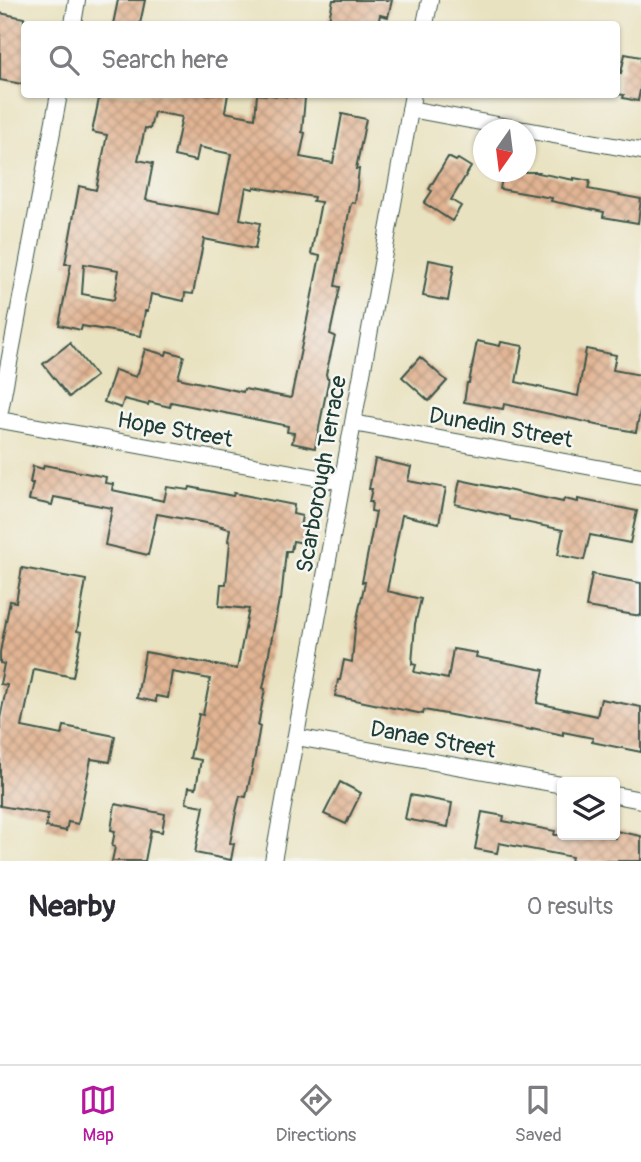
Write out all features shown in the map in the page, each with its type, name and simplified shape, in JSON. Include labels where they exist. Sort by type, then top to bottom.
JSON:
[{"type":"street","points":[[74,21],[77,0]]},
{"type":"street","points":[[426,21],[430,0]]},
{"type":"street","points":[[0,411],[58,98]]},
{"type":"street","points":[[411,102],[480,119]]},
{"type":"street","name":"Scarborough Terrace","points":[[273,861],[411,102]]},
{"type":"street","points":[[536,132],[641,150]]},
{"type":"street","name":"Hope Street","points":[[0,420],[342,482]]},
{"type":"street","name":"Dunedin Street","points":[[353,423],[641,476]]},
{"type":"street","name":"Danae Street","points":[[296,737],[557,784]]},
{"type":"street","points":[[620,796],[641,800]]},
{"type":"building","points":[[118,0],[145,0],[141,21],[114,21]]},
{"type":"building","points":[[333,0],[392,0],[388,17],[380,15],[379,21],[329,21]]},
{"type":"building","points":[[0,13],[24,18],[24,21],[21,21],[21,84],[0,80]]},
{"type":"building","points":[[625,54],[641,57],[638,101],[623,98],[624,95],[620,94]]},
{"type":"building","points":[[99,98],[227,98],[225,112],[255,118],[257,98],[305,98],[302,132],[305,133],[300,157],[333,163],[342,114],[366,119],[356,169],[359,169],[355,203],[352,202],[350,207],[335,286],[340,287],[330,334],[335,336],[326,374],[329,378],[315,448],[292,443],[294,433],[287,432],[288,426],[171,402],[170,407],[124,399],[121,408],[104,402],[115,370],[136,377],[145,349],[166,355],[167,351],[184,356],[178,378],[243,392],[244,389],[291,398],[320,256],[311,254],[321,202],[313,201],[314,197],[246,187],[240,219],[260,223],[255,249],[204,239],[193,294],[185,293],[184,301],[151,294],[141,336],[59,325],[71,264],[65,264],[79,186],[96,190],[107,135],[92,132]],"holes":[[[154,112],[182,117],[174,156],[196,161],[199,147],[231,154],[219,214],[146,200],[153,163],[138,160],[145,128],[150,129]],[[84,264],[119,270],[114,300],[82,294]]]},
{"type":"building","points":[[448,157],[456,161],[458,159],[471,167],[451,200],[461,206],[452,221],[424,203]]},
{"type":"building","points":[[536,172],[590,181],[588,189],[641,199],[638,223],[603,217],[604,212],[551,201],[552,198],[500,189],[501,182],[536,182]]},
{"type":"building","points":[[429,260],[454,265],[448,301],[423,296]]},
{"type":"building","points":[[477,341],[500,346],[501,342],[523,346],[516,382],[578,396],[586,349],[616,355],[613,370],[641,375],[641,407],[636,432],[504,404],[503,409],[464,402]]},
{"type":"building","points":[[70,343],[96,376],[69,397],[43,364]]},
{"type":"building","points":[[420,357],[447,381],[429,401],[402,377]]},
{"type":"building","points":[[375,459],[411,467],[408,481],[446,488],[439,523],[402,515],[387,591],[421,599],[415,624],[412,664],[416,665],[414,672],[448,679],[453,649],[477,653],[476,657],[544,670],[537,703],[597,716],[601,699],[641,707],[641,752],[592,742],[593,738],[563,732],[563,735],[424,710],[423,714],[335,696],[344,660],[352,662],[355,628],[365,582],[362,582],[376,512],[371,511],[372,502],[369,502]]},
{"type":"building","points":[[44,465],[106,477],[105,483],[113,484],[112,490],[164,501],[167,487],[189,490],[190,487],[294,505],[293,514],[302,516],[300,527],[307,528],[304,543],[293,541],[291,551],[286,551],[281,600],[265,674],[255,755],[246,797],[240,796],[236,812],[230,843],[234,844],[231,860],[195,853],[204,806],[186,803],[189,787],[196,788],[201,760],[190,758],[210,679],[172,672],[168,698],[156,696],[156,702],[137,698],[145,652],[237,669],[249,609],[219,606],[221,584],[226,584],[230,529],[157,514],[148,555],[105,545],[112,508],[54,497],[52,505],[29,500],[33,466],[43,469]]},
{"type":"building","points":[[460,480],[563,502],[564,499],[578,502],[578,499],[637,511],[630,543],[590,535],[584,560],[558,555],[563,530],[455,504]]},
{"type":"building","points":[[22,568],[86,580],[77,631],[82,632],[73,677],[34,669],[22,727],[62,735],[64,726],[115,736],[110,762],[91,759],[78,824],[68,822],[66,831],[46,827],[48,814],[0,806],[0,718],[7,685],[0,684],[4,664],[0,663],[0,652],[10,601],[16,602]]},
{"type":"building","points":[[592,574],[641,583],[641,616],[586,607]]},
{"type":"building","points":[[340,782],[361,793],[346,824],[324,814]]},
{"type":"building","points":[[410,795],[452,803],[448,827],[405,819]]},
{"type":"building","points":[[115,804],[165,814],[162,832],[151,830],[145,861],[112,861],[115,831],[111,830]]},
{"type":"building","points":[[482,812],[504,816],[503,821],[555,831],[557,840],[620,840],[620,832],[641,836],[641,861],[571,861],[572,857],[499,843],[497,853],[475,849]]}]
